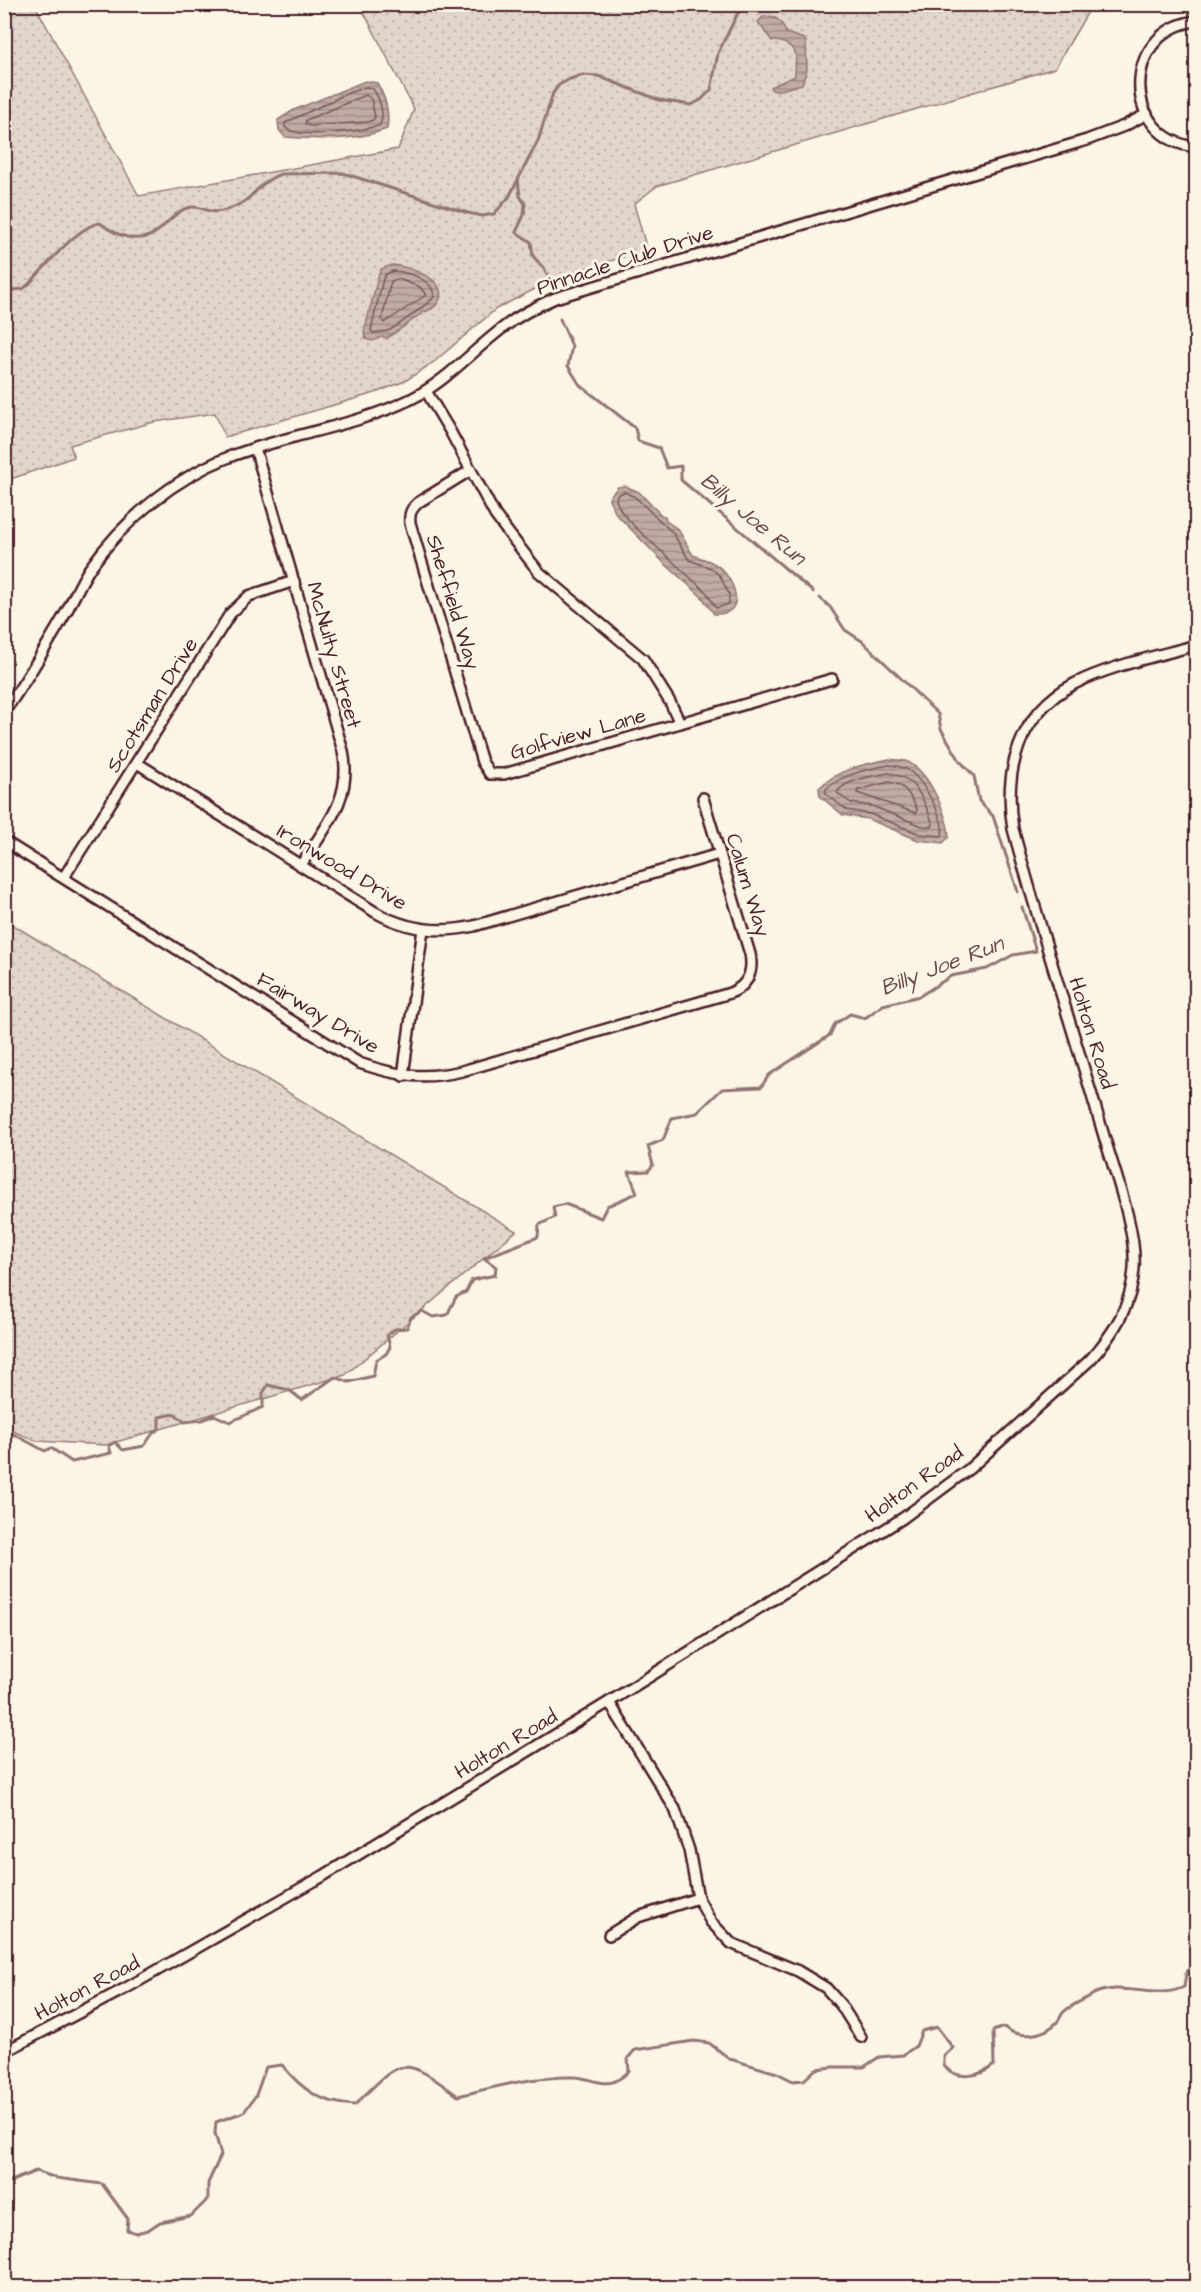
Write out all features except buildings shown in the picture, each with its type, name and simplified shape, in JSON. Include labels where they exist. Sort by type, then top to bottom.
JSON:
[{"type":"street","points":[[1197,21],[1180,24],[1170,29],[1152,45],[1142,64],[1139,84],[1142,104],[1147,114],[1165,135],[1185,145],[1197,147]]},
{"type":"street","name":"Pinnacle Club Drive","points":[[4,712],[32,673],[89,570],[120,531],[141,510],[187,477],[230,456],[375,413],[426,391],[457,368],[505,326],[555,298],[1087,140],[1116,130],[1147,114]]},
{"type":"street","points":[[426,391],[495,515],[525,555],[571,600],[643,659],[656,677],[680,723]]},
{"type":"street","name":"McNulty Street","points":[[255,448],[343,751],[346,775],[344,792],[338,805],[300,865]]},
{"type":"street","name":"Sheffield Way","points":[[471,470],[418,502],[409,514],[478,750],[487,772]]},
{"type":"street","name":"Scotsman Drive","points":[[64,877],[230,615],[238,605],[255,593],[294,581]]},
{"type":"street","name":"Holton Road","points":[[4,2052],[243,1923],[609,1702],[930,1499],[969,1469],[1090,1360],[1114,1331],[1123,1316],[1131,1291],[1134,1267],[1133,1242],[1013,829],[1010,779],[1013,761],[1023,735],[1043,707],[1062,691],[1097,674],[1197,645]]},
{"type":"street","name":"Golfview Lane","points":[[487,772],[497,775],[504,774],[832,679]]},
{"type":"street","name":"Ironwood Drive","points":[[137,763],[384,917],[403,925],[423,929],[446,930],[474,926],[719,854]]},
{"type":"street","name":"Calum Way","points":[[704,798],[750,954],[751,968],[747,982]]},
{"type":"street","name":"Fairway Drive","points":[[4,841],[358,1063],[403,1076],[436,1076],[462,1071],[734,992],[747,982]]},
{"type":"street","points":[[403,1076],[423,929]]},
{"type":"street","points":[[609,1702],[675,1809],[689,1850],[698,1898],[711,1922],[731,1943],[798,1971],[826,1988],[861,2037]]},
{"type":"street","points":[[609,1935],[638,1917],[698,1898]]},
{"type":"shaded area","points":[[4,5],[35,5],[139,196],[398,149],[414,109],[360,5],[1092,5],[1055,68],[657,186],[634,204],[647,250],[583,269],[545,284],[496,309],[434,362],[405,381],[375,393],[225,437],[215,413],[154,422],[70,445],[74,457],[5,481]]},
{"type":"shaded area","points":[[5,920],[516,1231],[345,1375],[106,1445],[37,1441],[5,1428]]},
{"type":"water","points":[[764,16],[776,18],[783,25],[786,33],[804,39],[806,42],[807,69],[802,84],[781,90],[772,90],[770,87],[795,76],[796,55],[786,44],[772,41],[758,22]]},
{"type":"water","points":[[365,81],[377,83],[383,94],[388,111],[387,129],[363,136],[324,139],[285,137],[279,130],[278,120],[294,110]]},
{"type":"water","points":[[392,265],[408,268],[426,276],[434,281],[441,295],[433,308],[420,314],[387,338],[368,340],[364,332],[378,277],[381,269]]},
{"type":"water","points":[[625,486],[639,492],[661,515],[665,516],[666,521],[678,529],[693,555],[713,563],[722,570],[733,586],[735,602],[732,609],[725,613],[714,614],[702,597],[665,564],[616,514],[609,499],[618,487]]},
{"type":"water","points":[[889,759],[908,762],[916,767],[930,784],[941,806],[948,828],[949,837],[943,843],[918,840],[868,819],[843,815],[820,796],[819,788],[834,776],[861,765]]},
{"type":"waterway","points":[[4,291],[23,289],[72,239],[91,226],[100,223],[114,232],[129,237],[152,235],[187,208],[196,207],[214,212],[233,208],[245,201],[270,179],[281,174],[343,173],[468,213],[482,216],[494,214],[509,197],[538,141],[553,93],[559,85],[583,75],[598,76],[659,100],[691,105],[701,100],[711,90],[718,53],[740,9],[746,4]]},
{"type":"waterway","name":"Billy Joe Run","points":[[518,180],[520,196],[525,204],[524,215],[516,232],[531,242],[533,256],[547,275]]},
{"type":"waterway","name":"Billy Joe Run","points":[[560,319],[572,346],[568,366],[580,385],[635,428],[638,441],[659,448],[667,468],[681,466],[681,480],[813,592]]},
{"type":"waterway","name":"Billy Joe Run","points":[[820,598],[830,607],[845,630],[862,641],[938,714],[941,729],[960,761],[974,776],[979,801],[993,816],[1018,892]]},
{"type":"waterway","name":"Billy Joe Run","points":[[4,1429],[45,1451],[51,1448],[72,1462],[111,1453],[109,1446],[115,1442],[123,1450],[144,1446],[153,1433],[159,1429],[159,1417],[175,1414],[185,1422],[202,1420],[214,1415],[230,1422],[263,1407],[263,1393],[268,1385],[289,1390],[302,1400],[335,1377],[349,1382],[373,1376],[376,1360],[386,1354],[390,1347],[387,1335],[395,1329],[407,1328],[411,1317],[422,1311],[433,1317],[447,1315],[456,1297],[466,1292],[472,1280],[495,1275],[496,1267],[484,1258],[538,1237],[539,1225],[555,1217],[553,1207],[565,1204],[601,1218],[607,1206],[637,1193],[629,1172],[648,1171],[653,1165],[648,1146],[663,1140],[672,1118],[697,1113],[722,1089],[761,1087],[769,1075],[830,1035],[835,1024],[850,1014],[865,1018],[883,1005],[920,996],[951,976],[987,969],[1013,955],[1036,951],[1022,907]]},
{"type":"waterway","points":[[4,2184],[36,2171],[56,2178],[102,2184],[128,2219],[127,2230],[136,2233],[148,2230],[160,2222],[191,2216],[208,2199],[208,2183],[221,2155],[215,2133],[216,2122],[244,2112],[256,2095],[266,2067],[282,2065],[297,2082],[314,2094],[332,2102],[355,2105],[383,2078],[394,2070],[404,2067],[425,2073],[458,2096],[544,2078],[573,2077],[608,2083],[621,2078],[629,2071],[628,2058],[635,2050],[694,2041],[709,2043],[730,2059],[777,2073],[793,2081],[804,2080],[816,2069],[864,2067],[879,2057],[903,2055],[916,2046],[922,2031],[937,2027],[953,2048],[944,2056],[944,2066],[955,2074],[969,2076],[994,2065],[993,2031],[1004,2027],[1024,2035],[1039,2033],[1053,2026],[1063,2012],[1069,2008],[1105,1990],[1173,1991],[1184,1987],[1186,1973],[1196,1961]]}]
